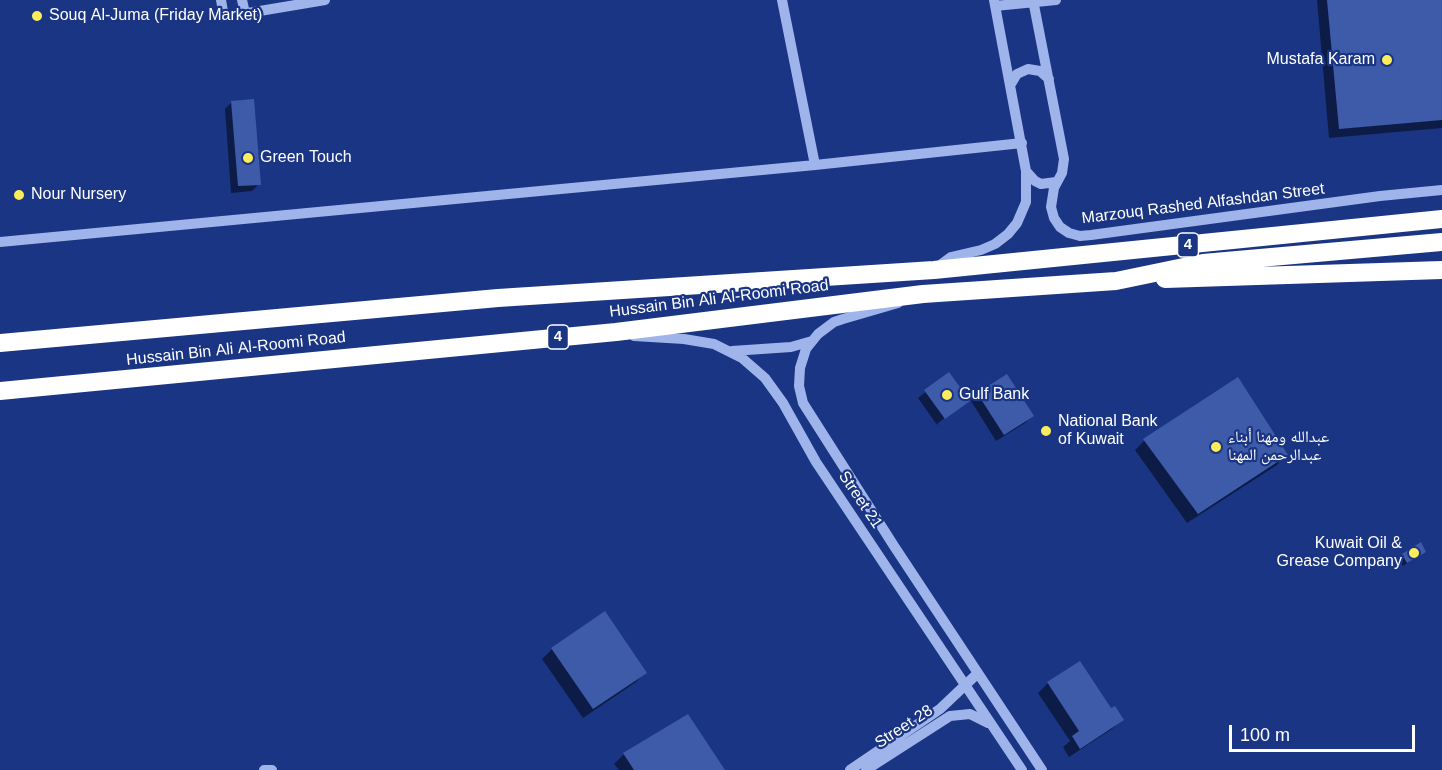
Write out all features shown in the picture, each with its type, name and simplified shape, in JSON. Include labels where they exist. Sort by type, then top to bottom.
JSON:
[{"type":"highway","points":[[1308,233],[1442,208]]},
{"type":"highway","name":"Hussain Bin Ali Al-Roomi Road","points":[[0,343],[498,298],[934,270],[1442,219]]},
{"type":"highway","name":"Hussain Bin Ali Al-Roomi Road","points":[[0,391],[616,332],[923,294],[1116,280],[1174,268],[1233,260],[1442,242]]},
{"type":"highway","points":[[1116,280],[1442,270]]},
{"type":"street","points":[[221,0],[224,17],[325,0]]},
{"type":"street","points":[[242,0],[245,14]]},
{"type":"street","points":[[782,0],[815,165]]},
{"type":"street","points":[[934,270],[941,262],[951,257],[995,244],[1017,223],[1026,202],[1026,171],[995,3],[1056,0]]},
{"type":"street","name":"Marzouq Rashed Alfashdan Street","points":[[1034,1],[1064,159],[1062,173],[1056,182],[1052,196],[1051,207],[1060,227],[1069,233],[1080,236],[1442,190]]},
{"type":"street","points":[[1011,84],[1017,74],[1028,69],[1040,71],[1049,79]]},
{"type":"street","points":[[0,242],[815,165],[1022,143]]},
{"type":"street","points":[[1026,171],[1041,184],[1056,182]]},
{"type":"street","name":"Street 21","points":[[923,294],[834,322],[812,341],[802,358],[799,386],[803,403],[1042,770]]},
{"type":"street","name":"Street 21","points":[[616,332],[644,337],[699,341],[728,350],[754,367],[765,378],[783,403],[826,476],[1022,770]]},
{"type":"street","points":[[728,350],[791,347],[812,341]]},
{"type":"street","points":[[797,429],[800,419],[812,419]]},
{"type":"street","name":"Street 28","points":[[850,770],[940,709],[978,673]]},
{"type":"street","name":"Street 28","points":[[866,770],[950,716],[970,714],[993,727]]},
{"type":"street","points":[[264,770],[272,770]]},
{"type":"building","name":"Mustafa Karam","points":[[1327,0],[1442,0],[1442,120],[1339,129]]},
{"type":"building","points":[[254,99],[261,185],[238,186],[231,101]]},
{"type":"building","name":"Gulf Bank","points":[[949,372],[970,401],[945,419],[924,390]]},
{"type":"building","points":[[1007,374],[1034,416],[1004,435],[977,393]]},
{"type":"building","name":"عبدالله ومهنا أبناء عبدالرحمن المهنا","points":[[1238,377],[1288,455],[1198,514],[1143,439]]},
{"type":"building","name":"Kuwait Oil & Grease Company","points":[[1421,542],[1426,552],[1407,563],[1402,554]]},
{"type":"building","points":[[605,611],[647,673],[593,709],[551,648]]},
{"type":"building","points":[[1080,661],[1111,708],[1115,706],[1124,720],[1080,749],[1072,736],[1079,731],[1047,682]]},
{"type":"building","points":[[688,714],[725,770],[634,770],[623,753]]},
{"type":"place","name":"Souq Al-Juma (Friday Market)","points":[[37,16]]},
{"type":"place","name":"Mustafa Karam","points":[[1387,60]]},
{"type":"place","name":"Green Touch","points":[[248,158]]},
{"type":"place","name":"Nour Nursery","points":[[19,195]]},
{"type":"place","name":"Gulf Bank","points":[[947,395]]},
{"type":"place","name":"National Bank of Kuwait","points":[[1046,431]]},
{"type":"place","name":"عبدالله ومهنا أبناء عبدالرحمن المهنا","points":[[1216,447]]},
{"type":"place","name":"Kuwait Oil & Grease Company","points":[[1414,553]]}]
